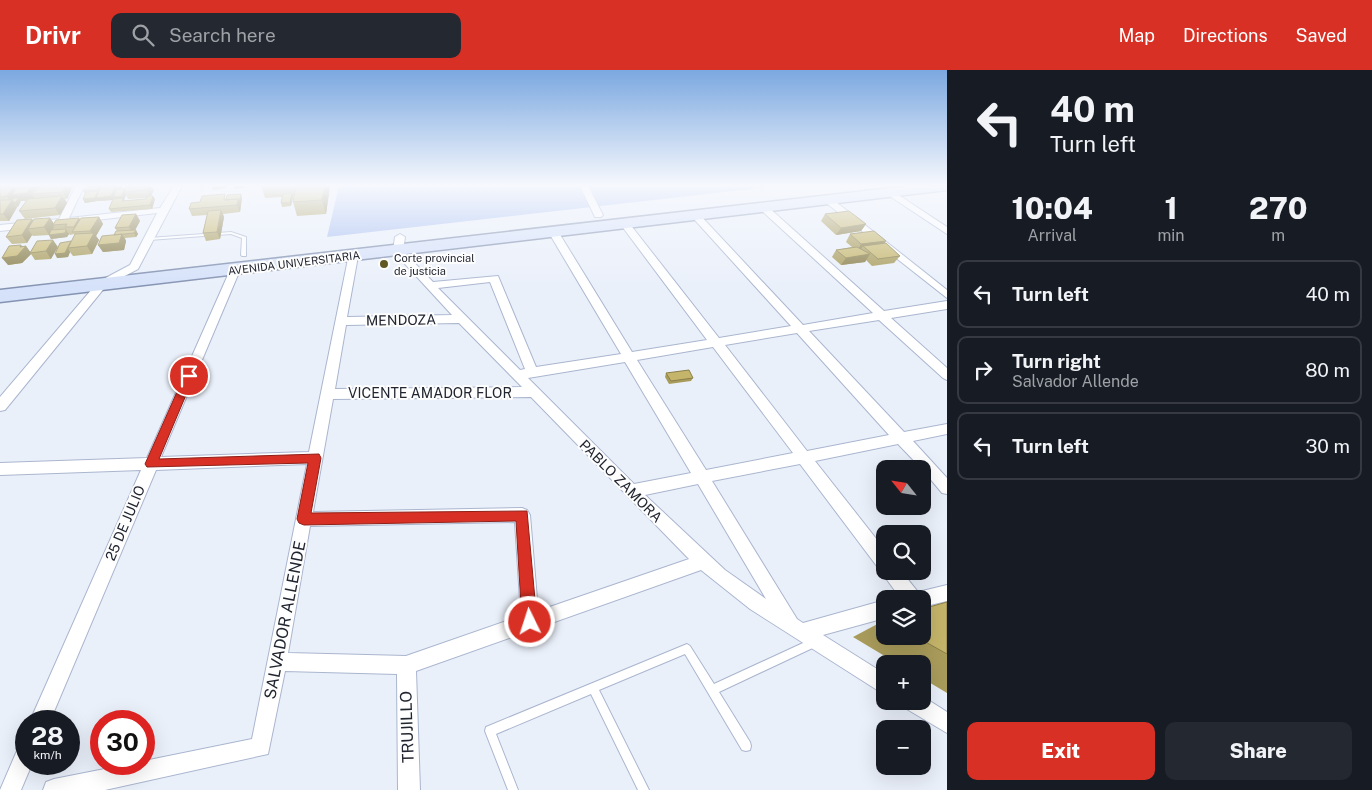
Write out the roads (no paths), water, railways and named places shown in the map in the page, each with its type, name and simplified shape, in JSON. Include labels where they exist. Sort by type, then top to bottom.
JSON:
[{"type":"main road","name":"AVENIDA UNIVERSITARIA","points":[[0,296],[353,256],[399,244],[566,220]]},
{"type":"main road","name":"AVENIDA UNIVERSITARIA","points":[[0,282],[244,255],[554,233],[668,220]]},
{"type":"street","points":[[0,228],[67,220]]},
{"type":"street","points":[[0,406],[102,284],[134,267],[158,220]]},
{"type":"street","points":[[699,220],[947,488]]},
{"type":"street","points":[[777,220],[947,375]]},
{"type":"street","points":[[853,220],[947,295]]},
{"type":"street","points":[[930,220],[947,231]]},
{"type":"street","points":[[626,225],[876,551]]},
{"type":"street","points":[[554,233],[702,477],[803,634],[876,612]]},
{"type":"street","name":"PABLO ZAMORA","points":[[399,244],[430,286],[461,319],[703,562],[735,589],[803,634],[876,679]]},
{"type":"street","name":"SALVADOR ALLENDE","points":[[54,790],[260,747],[353,256]]},
{"type":"street","name":"25 DE JULIO","points":[[45,710],[234,270]]},
{"type":"street","points":[[430,286],[494,278],[532,372]]},
{"type":"street","points":[[517,375],[947,306]]},
{"type":"street","name":"MENDOZA","points":[[341,321],[461,319]]},
{"type":"street","name":"VICENTE AMADOR FLOR","points":[[327,394],[534,392]]},
{"type":"street","points":[[631,491],[947,429]]},
{"type":"street","points":[[0,469],[315,458]]},
{"type":"street","points":[[304,519],[522,515],[530,622]]},
{"type":"street","points":[[277,662],[406,665],[703,562]]},
{"type":"street","points":[[931,597],[947,593]]},
{"type":"street","name":"TRUJILLO","points":[[406,665],[409,790]]},
{"type":"street","points":[[926,710],[947,723]]},
{"type":"street","points":[[10,790],[16,775]]},
{"type":"lane","points":[[149,240],[231,233],[244,237],[244,255]]},
{"type":"lane","points":[[712,690],[803,634]]},
{"type":"lane","points":[[513,790],[490,731],[687,649],[746,746]]},
{"type":"lane","points":[[593,688],[644,790]]},
{"type":"place","name":"Corte provincial de justicia","points":[[384,264]]}]
